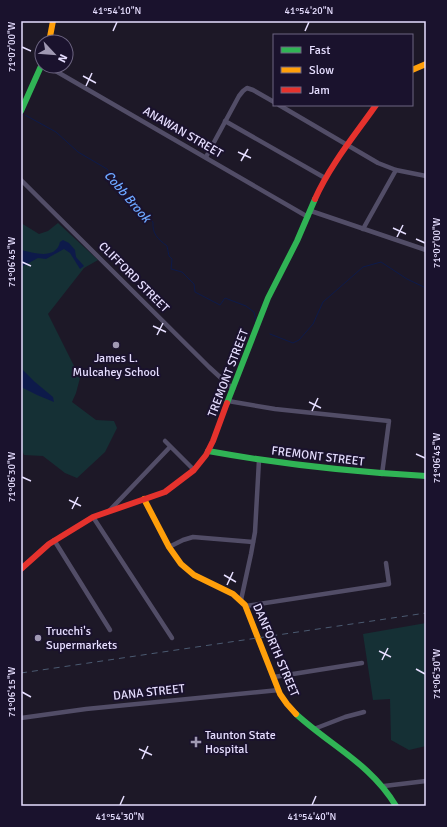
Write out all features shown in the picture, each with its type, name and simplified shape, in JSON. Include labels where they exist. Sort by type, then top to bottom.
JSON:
[{"type":"street","points":[[51,34],[53,21]]},
{"type":"street","points":[[413,70],[426,64]]},
{"type":"street","points":[[21,111],[38,74]]},
{"type":"street","name":"ANAWAN STREET","points":[[61,74],[309,214],[363,229],[426,250]]},
{"type":"street","points":[[206,157],[242,91],[247,88],[253,90],[273,101]]},
{"type":"street","points":[[281,106],[373,161],[396,170],[426,176]]},
{"type":"street","name":"TREMONT STREET","points":[[21,569],[38,552],[54,540],[93,517],[166,492],[194,470],[208,451],[268,298],[325,178],[375,106]]},
{"type":"street","points":[[225,121],[325,178]]},
{"type":"street","points":[[363,229],[396,170]]},
{"type":"street","name":"CLIFFORD STREET","points":[[21,180],[233,389]]},
{"type":"street","points":[[228,401],[275,409],[389,421],[382,474]]},
{"type":"street","points":[[165,442],[194,470]]},
{"type":"street","points":[[108,512],[170,447]]},
{"type":"street","name":"FREMONT STREET","points":[[208,451],[259,460],[382,474],[426,476]]},
{"type":"street","points":[[241,600],[254,542],[259,460]]},
{"type":"street","name":"DANFORTH STREET","points":[[144,499],[169,547],[179,562],[188,571],[241,600],[246,606],[279,690],[288,706],[314,729],[373,775],[384,786],[396,806]]},
{"type":"street","points":[[93,517],[172,638]]},
{"type":"street","points":[[169,547],[193,537],[254,542]]},
{"type":"street","points":[[54,540],[110,630]]},
{"type":"street","points":[[246,606],[388,584],[386,563]]},
{"type":"street","points":[[274,677],[362,663]]},
{"type":"street","name":"DANA STREET","points":[[21,718],[86,709],[279,690]]},
{"type":"street","points":[[314,729],[345,717],[364,712]]},
{"type":"street","points":[[384,786],[426,782]]},
{"type":"green space","points":[[21,223],[39,234],[48,231],[58,223],[98,260],[84,268],[48,314],[80,378],[72,402],[96,420],[114,421],[117,428],[105,452],[77,478],[65,473],[43,456],[24,455],[21,448],[21,439],[23,434],[21,432]]},
{"type":"green space","points":[[426,623],[426,746],[409,750],[391,740],[390,699],[373,700],[363,634]]},
{"type":"water","points":[[63,240],[69,243],[75,250],[76,257],[84,266],[80,269],[70,253],[64,249],[46,259],[38,258],[21,267],[21,250],[38,254],[49,253],[58,248],[60,242]]},
{"type":"water","points":[[21,368],[53,397],[54,402],[21,387]]},
{"type":"waterway","name":"Cobb Brook","points":[[25,115],[56,132],[78,152],[107,169],[131,201],[153,222],[155,233],[167,246],[169,256],[172,259],[171,269],[182,272],[194,284],[195,292],[220,305],[225,298],[246,306],[254,312],[256,321]]},
{"type":"waterway","name":"Cobb Brook","points":[[270,334],[293,343],[299,340],[313,324],[323,302],[363,267],[381,262],[407,279],[426,288]]},
{"type":"railway","points":[[21,673],[426,613]]},
{"type":"traffic: fast","points":[[21,111],[38,74]]},
{"type":"traffic: fast","points":[[227,403],[268,298],[297,241],[315,199]]},
{"type":"traffic: fast","points":[[208,451],[317,467],[426,476]]},
{"type":"traffic: fast","points":[[296,714],[350,756],[375,778],[396,806]]},
{"type":"traffic: slow","points":[[51,34],[53,21]]},
{"type":"traffic: slow","points":[[413,70],[426,64]]},
{"type":"traffic: slow","points":[[144,499],[169,547],[181,564],[194,575],[233,594],[245,605],[280,694],[296,714]]},
{"type":"traffic: jam","points":[[315,199],[335,162],[375,106]]},
{"type":"traffic: jam","points":[[21,569],[49,544],[93,517],[165,492],[194,470],[206,455],[213,441],[227,403]]},
{"type":"place","name":"James L. Mulcahey School","points":[[116,345]]},
{"type":"place","name":"Trucchi's Supermarkets","points":[[38,638]]},
{"type":"place","name":"Taunton State Hospital","points":[[196,742]]}]
